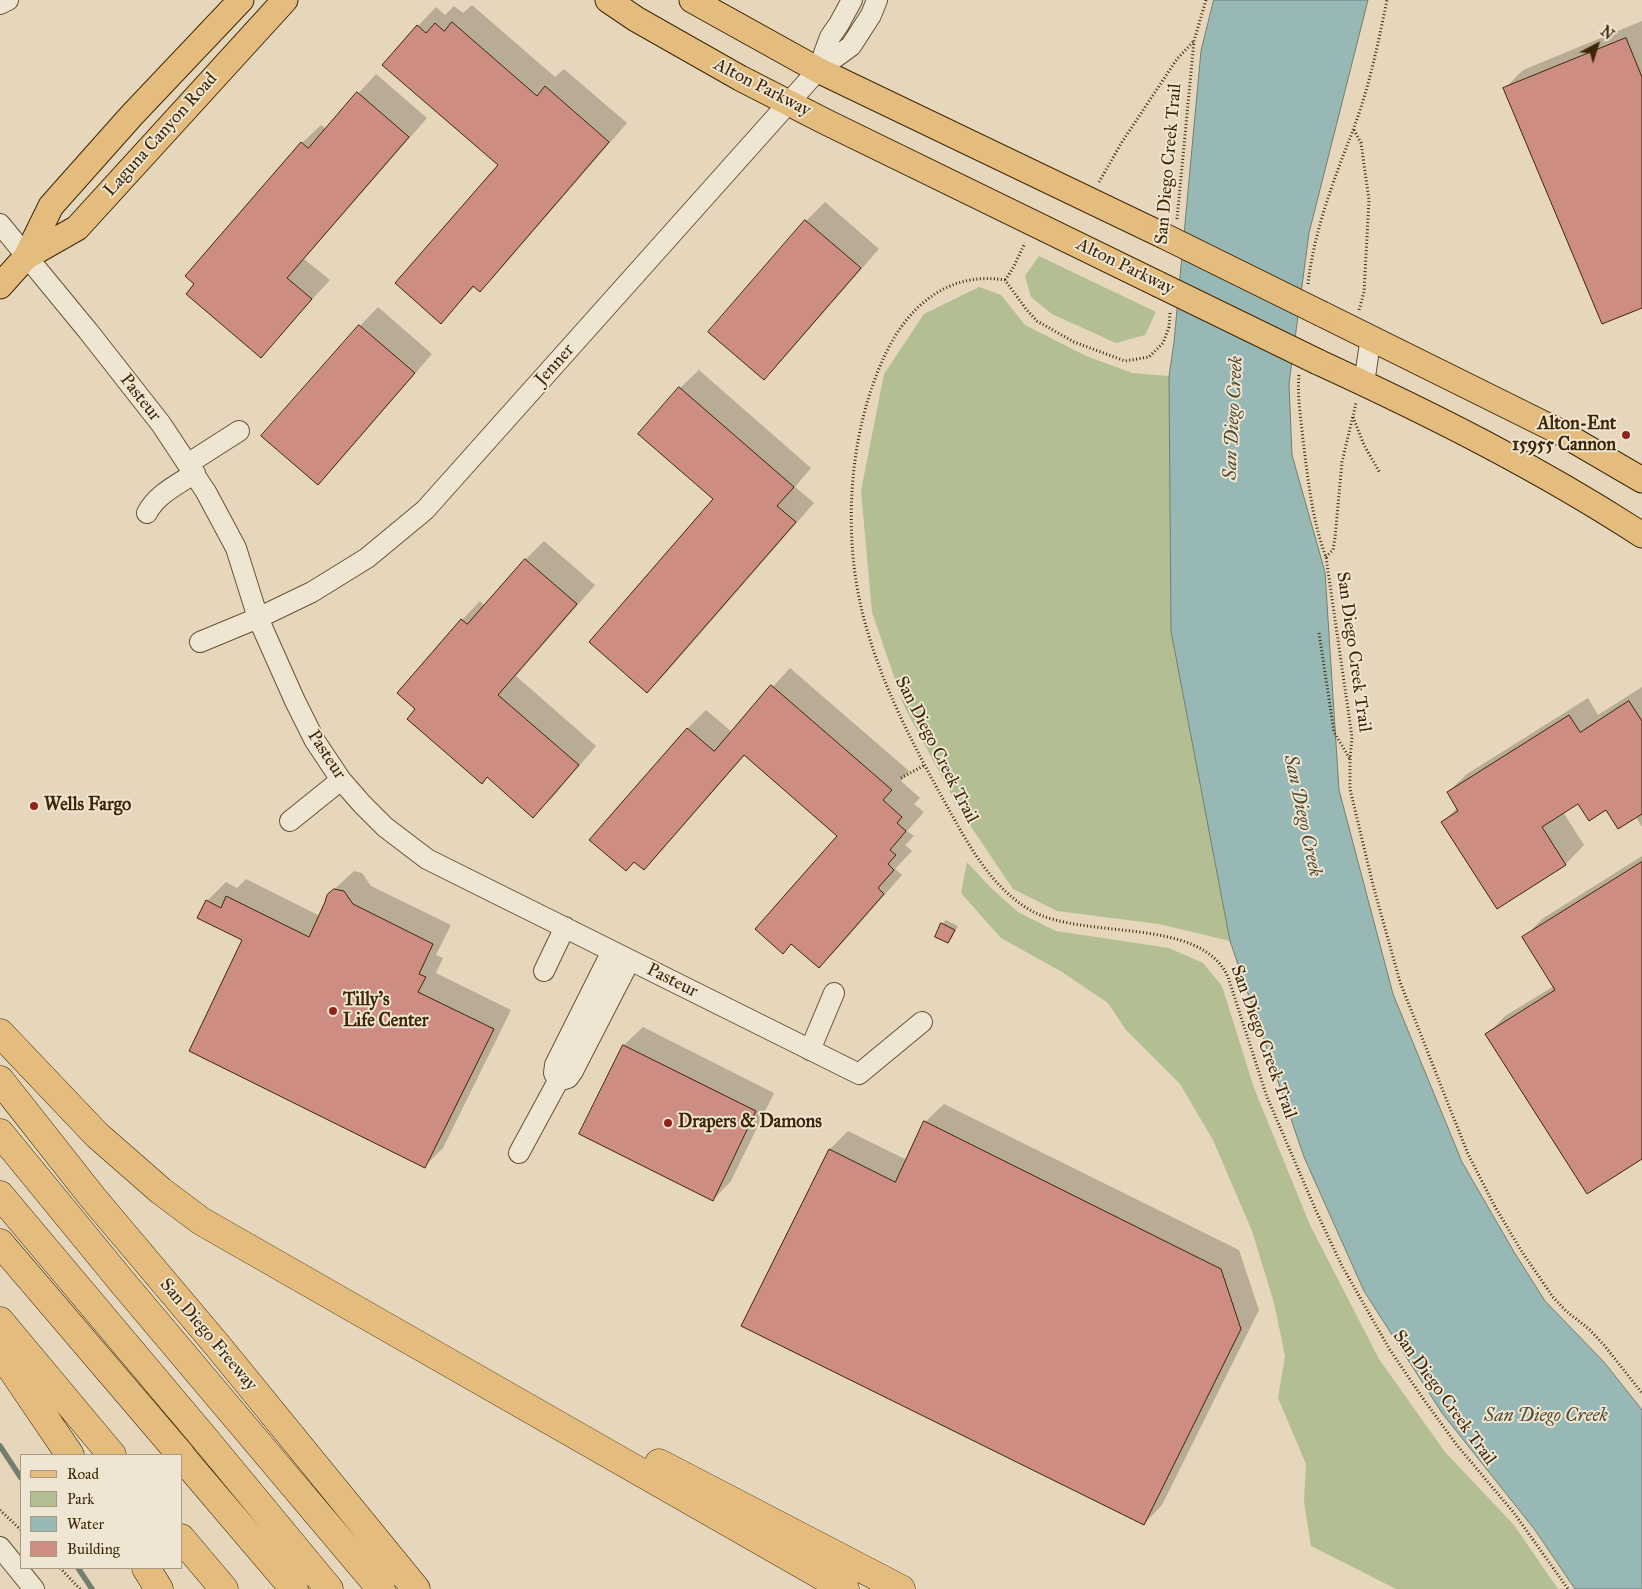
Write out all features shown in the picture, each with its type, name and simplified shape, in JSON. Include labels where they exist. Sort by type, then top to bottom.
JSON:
[{"type":"highway","points":[[0,1033],[97,1135],[162,1192],[201,1221],[845,1589]]},
{"type":"highway","name":"San Diego Freeway","points":[[0,1080],[93,1198],[217,1345],[416,1589]]},
{"type":"highway","points":[[0,1133],[381,1589]]},
{"type":"highway","points":[[0,1195],[329,1589]]},
{"type":"highway","points":[[201,1221],[791,1533],[901,1589]]},
{"type":"highway","points":[[0,1243],[179,1454]]},
{"type":"highway","points":[[0,1320],[111,1454]]},
{"type":"highway","points":[[0,1352],[69,1454]]},
{"type":"highway","points":[[182,1457],[294,1589]]},
{"type":"highway","points":[[182,1539],[224,1589]]},
{"type":"highway","points":[[147,1569],[159,1589]]},
{"type":"main road","name":"Laguna Canyon Road","points":[[0,286],[26,257],[51,206],[132,115],[241,0]]},
{"type":"main road","name":"Laguna Canyon Road","points":[[26,257],[77,228],[285,0]]},
{"type":"main road","name":"Alton Parkway","points":[[608,0],[636,19],[740,78],[826,122],[1318,362],[1360,391],[1530,467],[1592,502],[1642,534]]},
{"type":"main road","points":[[692,0],[818,70],[1090,201],[1170,227],[1322,314],[1558,431],[1642,480]]},
{"type":"street","points":[[0,4],[8,0]]},
{"type":"street","points":[[818,70],[830,37],[852,0]]},
{"type":"street","points":[[818,70],[851,46],[871,15],[878,0]]},
{"type":"street","name":"Jenner","points":[[200,642],[258,618],[312,592],[367,558],[425,510],[818,70]]},
{"type":"street","name":"Pasteur","points":[[0,224],[88,331],[161,424],[192,468],[236,548],[258,618],[294,700],[315,741],[341,780],[385,826],[427,858],[859,1074],[922,1022]]},
{"type":"street","points":[[1360,391],[1371,337]]},
{"type":"street","points":[[147,513],[159,497],[239,431]]},
{"type":"street","points":[[290,821],[341,780]]},
{"type":"street","points":[[544,972],[565,927]]},
{"type":"street","points":[[558,1081],[554,1073],[555,1066],[612,951]]},
{"type":"street","points":[[519,1153],[558,1081],[568,1078],[574,1071],[630,960]]},
{"type":"street","points":[[810,1050],[834,993]]},
{"type":"street","points":[[0,1546],[34,1589]]},
{"type":"path","name":"San Diego Creek Trail","points":[[1170,227],[1194,41],[1206,0]]},
{"type":"path","points":[[1372,71],[1387,0]]},
{"type":"path","points":[[1090,201],[1122,142],[1178,59],[1194,41]]},
{"type":"path","points":[[1353,130],[1361,142],[1369,200],[1364,292],[1359,309]]},
{"type":"path","points":[[1035,223],[1012,270],[1005,280],[1037,321],[1074,342],[1125,361],[1149,357],[1163,343],[1169,327],[1171,307]]},
{"type":"path","name":"San Diego Creek Trail","points":[[1005,280],[991,278],[950,286],[928,298],[912,313],[895,334],[880,366],[868,399],[859,436],[852,496],[852,552],[863,614],[876,657],[894,702],[952,815],[997,884],[1013,899],[1045,918],[1060,922],[1163,935],[1187,942],[1201,948],[1222,964],[1228,977],[1267,1097],[1313,1205],[1342,1266],[1390,1350],[1422,1398],[1456,1444],[1514,1514],[1568,1589]]},
{"type":"path","points":[[1360,391],[1353,417],[1364,445],[1380,473]]},
{"type":"path","name":"San Diego Creek Trail","points":[[1353,417],[1342,462],[1333,550],[1326,557],[1352,737],[1350,789],[1373,886],[1400,982],[1468,1154],[1522,1252],[1553,1297],[1589,1329],[1642,1393]]},
{"type":"path","points":[[1319,633],[1334,732],[1350,760]]},
{"type":"path","points":[[901,778],[925,765]]},
{"type":"path","points":[[0,1510],[20,1529]]},
{"type":"path","points":[[61,1569],[80,1589]]},
{"type":"green space","points":[[1039,256],[1156,312],[1145,335],[1116,343],[1052,314],[1031,297],[1025,276]]},
{"type":"green space","points":[[979,287],[1001,295],[1025,325],[1086,356],[1132,373],[1169,376],[1171,631],[1230,941],[1159,924],[1057,911],[1013,889],[959,809],[904,706],[872,612],[861,491],[884,374],[924,314]]},
{"type":"green space","points":[[967,862],[991,888],[1018,912],[1056,931],[1169,948],[1203,963],[1222,986],[1254,1088],[1310,1225],[1379,1359],[1445,1452],[1514,1525],[1558,1589],[1396,1589],[1311,1546],[1304,1502],[1306,1464],[1278,1398],[1285,1356],[1274,1303],[1252,1231],[1213,1140],[1180,1084],[1126,1030],[1108,1003],[1062,972],[1001,938],[961,893]]},
{"type":"water","name":"San Diego Creek","points":[[1214,0],[1368,0],[1309,233],[1289,384],[1292,455],[1325,572],[1339,790],[1393,994],[1462,1162],[1545,1301],[1604,1362],[1642,1410],[1642,1589],[1575,1589],[1535,1530],[1442,1413],[1364,1291],[1304,1157],[1230,941],[1171,631],[1169,376],[1174,342],[1201,51]]},
{"type":"building","points":[[452,22],[537,96],[545,86],[609,142],[480,292],[473,286],[441,324],[395,283],[498,165],[382,65],[417,25],[426,33],[435,23],[444,31]]},
{"type":"building","points":[[1626,38],[1642,77],[1642,308],[1602,324],[1503,88]]},
{"type":"building","points":[[357,92],[409,137],[287,278],[312,299],[261,358],[186,294],[194,284],[185,276],[301,142],[308,148]]},
{"type":"building","points":[[805,220],[861,268],[764,380],[708,332]]},
{"type":"building","points":[[359,325],[415,373],[318,485],[261,436]]},
{"type":"building","points":[[679,387],[794,487],[777,506],[796,522],[647,693],[589,642],[713,499],[638,434]]},
{"type":"building","points":[[525,559],[577,604],[498,695],[579,765],[533,818],[487,777],[482,784],[407,719],[415,709],[397,693],[461,619],[467,624]]},
{"type":"building","points":[[771,685],[892,790],[883,800],[902,817],[897,823],[906,831],[890,850],[896,855],[888,864],[894,870],[878,888],[884,894],[819,968],[791,944],[783,954],[755,929],[837,836],[744,755],[644,870],[634,862],[626,871],[589,840],[687,728],[714,751]]},
{"type":"building","points":[[1629,701],[1642,721],[1642,814],[1618,829],[1606,810],[1589,821],[1578,804],[1542,827],[1566,865],[1497,909],[1441,822],[1458,811],[1447,792],[1569,715],[1580,732]]},
{"type":"building","points":[[1642,862],[1642,1159],[1587,1194],[1485,1034],[1555,990],[1522,937]]},
{"type":"building","name":"Tilly's Life Center","points":[[334,889],[344,891],[353,904],[433,944],[419,974],[426,977],[418,992],[494,1029],[425,1168],[189,1051],[242,940],[197,918],[206,900],[221,908],[226,896],[309,937],[327,895]]},
{"type":"building","points":[[941,923],[955,930],[948,943],[935,937]]},
{"type":"building","name":"Drapers & Damons","points":[[623,1045],[756,1111],[713,1201],[579,1134]]},
{"type":"building","points":[[924,1121],[1221,1269],[1241,1329],[1144,1525],[741,1326],[829,1149],[895,1182]]},
{"type":"waterway","points":[[0,1446],[20,1476]]},
{"type":"waterway","points":[[79,1569],[92,1589]]},
{"type":"place","name":"Alton-Ent 15955 Cannon","points":[[1626,435]]},
{"type":"place","name":"Wells Fargo","points":[[34,806]]},
{"type":"place","name":"Tilly's Life Center","points":[[333,1011]]},
{"type":"place","name":"Drapers & Damons","points":[[668,1123]]}]
